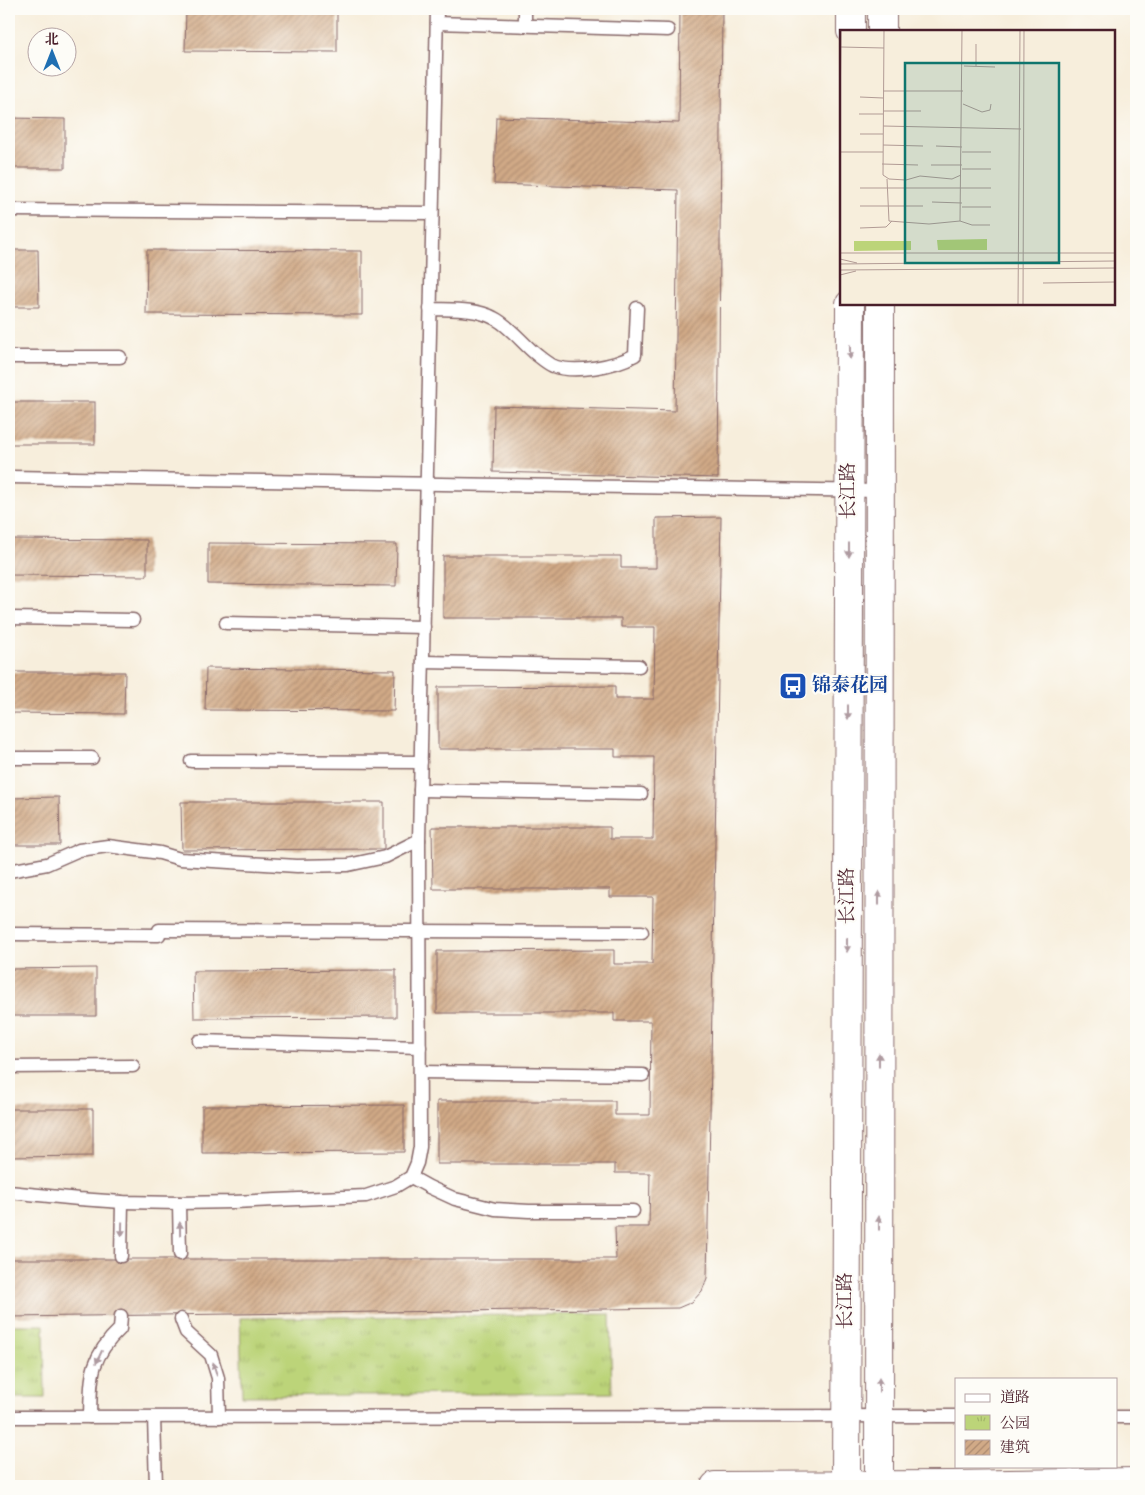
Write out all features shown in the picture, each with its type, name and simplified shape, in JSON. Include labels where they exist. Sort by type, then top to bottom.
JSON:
[{"type":"street","points":[[851,9],[851,30]]},
{"type":"street","points":[[882,9],[882,30]]},
{"type":"street","name":"长江路","points":[[844,1485],[846,1416],[850,305]]},
{"type":"street","name":"长江路","points":[[879,1486],[880,305]]},
{"type":"street","points":[[716,1486],[879,1486],[1136,1482]]},
{"type":"lane","points":[[9,1192],[122,1202],[179,1203],[366,1196],[396,1186],[411,1177],[417,1163],[420,1147],[419,840],[437,9]]},
{"type":"lane","points":[[525,9],[525,26]]},
{"type":"lane","points":[[436,23],[668,30]]},
{"type":"lane","points":[[9,210],[432,213]]},
{"type":"lane","points":[[430,309],[481,312],[496,318],[537,355],[553,366],[574,369],[613,364],[635,355],[637,308]]},
{"type":"lane","points":[[9,357],[120,357]]},
{"type":"lane","points":[[9,477],[879,491]]},
{"type":"lane","points":[[9,618],[134,620]]},
{"type":"lane","points":[[226,623],[424,628]]},
{"type":"lane","points":[[423,662],[639,666]]},
{"type":"lane","points":[[9,758],[92,758]]},
{"type":"lane","points":[[191,761],[421,762]]},
{"type":"lane","points":[[420,790],[641,794]]},
{"type":"lane","points":[[9,871],[47,864],[79,850],[108,846],[151,852],[180,859],[297,866],[348,865],[385,857],[419,840]]},
{"type":"lane","points":[[9,934],[159,932],[642,932]]},
{"type":"lane","points":[[199,1041],[420,1047]]},
{"type":"lane","points":[[9,1068],[133,1066]]},
{"type":"lane","points":[[420,1072],[643,1075]]},
{"type":"lane","points":[[411,1177],[455,1199],[495,1209],[633,1210]]},
{"type":"lane","points":[[121,1256],[122,1202]]},
{"type":"lane","points":[[179,1203],[180,1254]]},
{"type":"lane","points":[[90,1417],[91,1375],[99,1354],[120,1329],[121,1316]]},
{"type":"lane","points":[[181,1319],[186,1332],[211,1355],[218,1378],[219,1417]]},
{"type":"lane","points":[[9,1417],[955,1416]]},
{"type":"lane","points":[[154,1417],[156,1486]]},
{"type":"lane","points":[[1118,1417],[1136,1417]]},
{"type":"green space","points":[[610,1314],[612,1393],[242,1396],[240,1318]]},
{"type":"green space","points":[[9,1325],[44,1325],[45,1398],[9,1398]]},
{"type":"building","points":[[186,9],[337,9],[337,52],[185,51]]},
{"type":"building","points":[[626,9],[662,9],[662,12],[626,11]]},
{"type":"building","points":[[680,9],[722,9],[718,478],[493,472],[494,406],[675,411],[678,190],[494,184],[496,117],[679,123]]},
{"type":"building","points":[[9,118],[65,119],[65,168],[9,168]]},
{"type":"building","points":[[9,250],[38,250],[39,307],[9,307]]},
{"type":"building","points":[[147,250],[362,251],[362,315],[146,314]]},
{"type":"building","points":[[9,402],[95,402],[95,444],[9,444]]},
{"type":"building","points":[[721,517],[707,1278],[702,1291],[692,1302],[678,1308],[9,1317],[9,1259],[616,1259],[615,1227],[649,1227],[650,1173],[615,1173],[615,1164],[437,1164],[437,1101],[615,1101],[615,1115],[650,1115],[651,1021],[614,1021],[614,1013],[437,1013],[437,951],[614,950],[614,964],[652,964],[653,897],[610,897],[610,889],[433,889],[432,827],[610,827],[610,839],[653,839],[654,757],[615,757],[615,749],[438,749],[438,687],[615,686],[615,699],[654,699],[655,627],[621,627],[621,618],[443,618],[443,556],[621,556],[621,568],[656,568],[656,518]]},
{"type":"building","points":[[9,539],[147,540],[147,576],[9,575]]},
{"type":"building","points":[[208,543],[397,544],[396,586],[208,584]]},
{"type":"building","points":[[206,668],[395,670],[394,711],[205,710]]},
{"type":"building","points":[[9,672],[125,672],[124,714],[9,713]]},
{"type":"building","points":[[59,797],[60,845],[9,845],[9,798]]},
{"type":"building","points":[[181,802],[384,802],[384,849],[182,850]]},
{"type":"building","points":[[96,968],[96,1016],[9,1016],[9,969]]},
{"type":"building","points":[[396,970],[396,1017],[194,1018],[193,971]]},
{"type":"building","points":[[404,1105],[404,1152],[202,1153],[202,1106]]},
{"type":"building","points":[[9,1109],[93,1109],[93,1156],[9,1157]]},
{"type":"place","name":"锦泰花园","points":[[793,686]]}]
